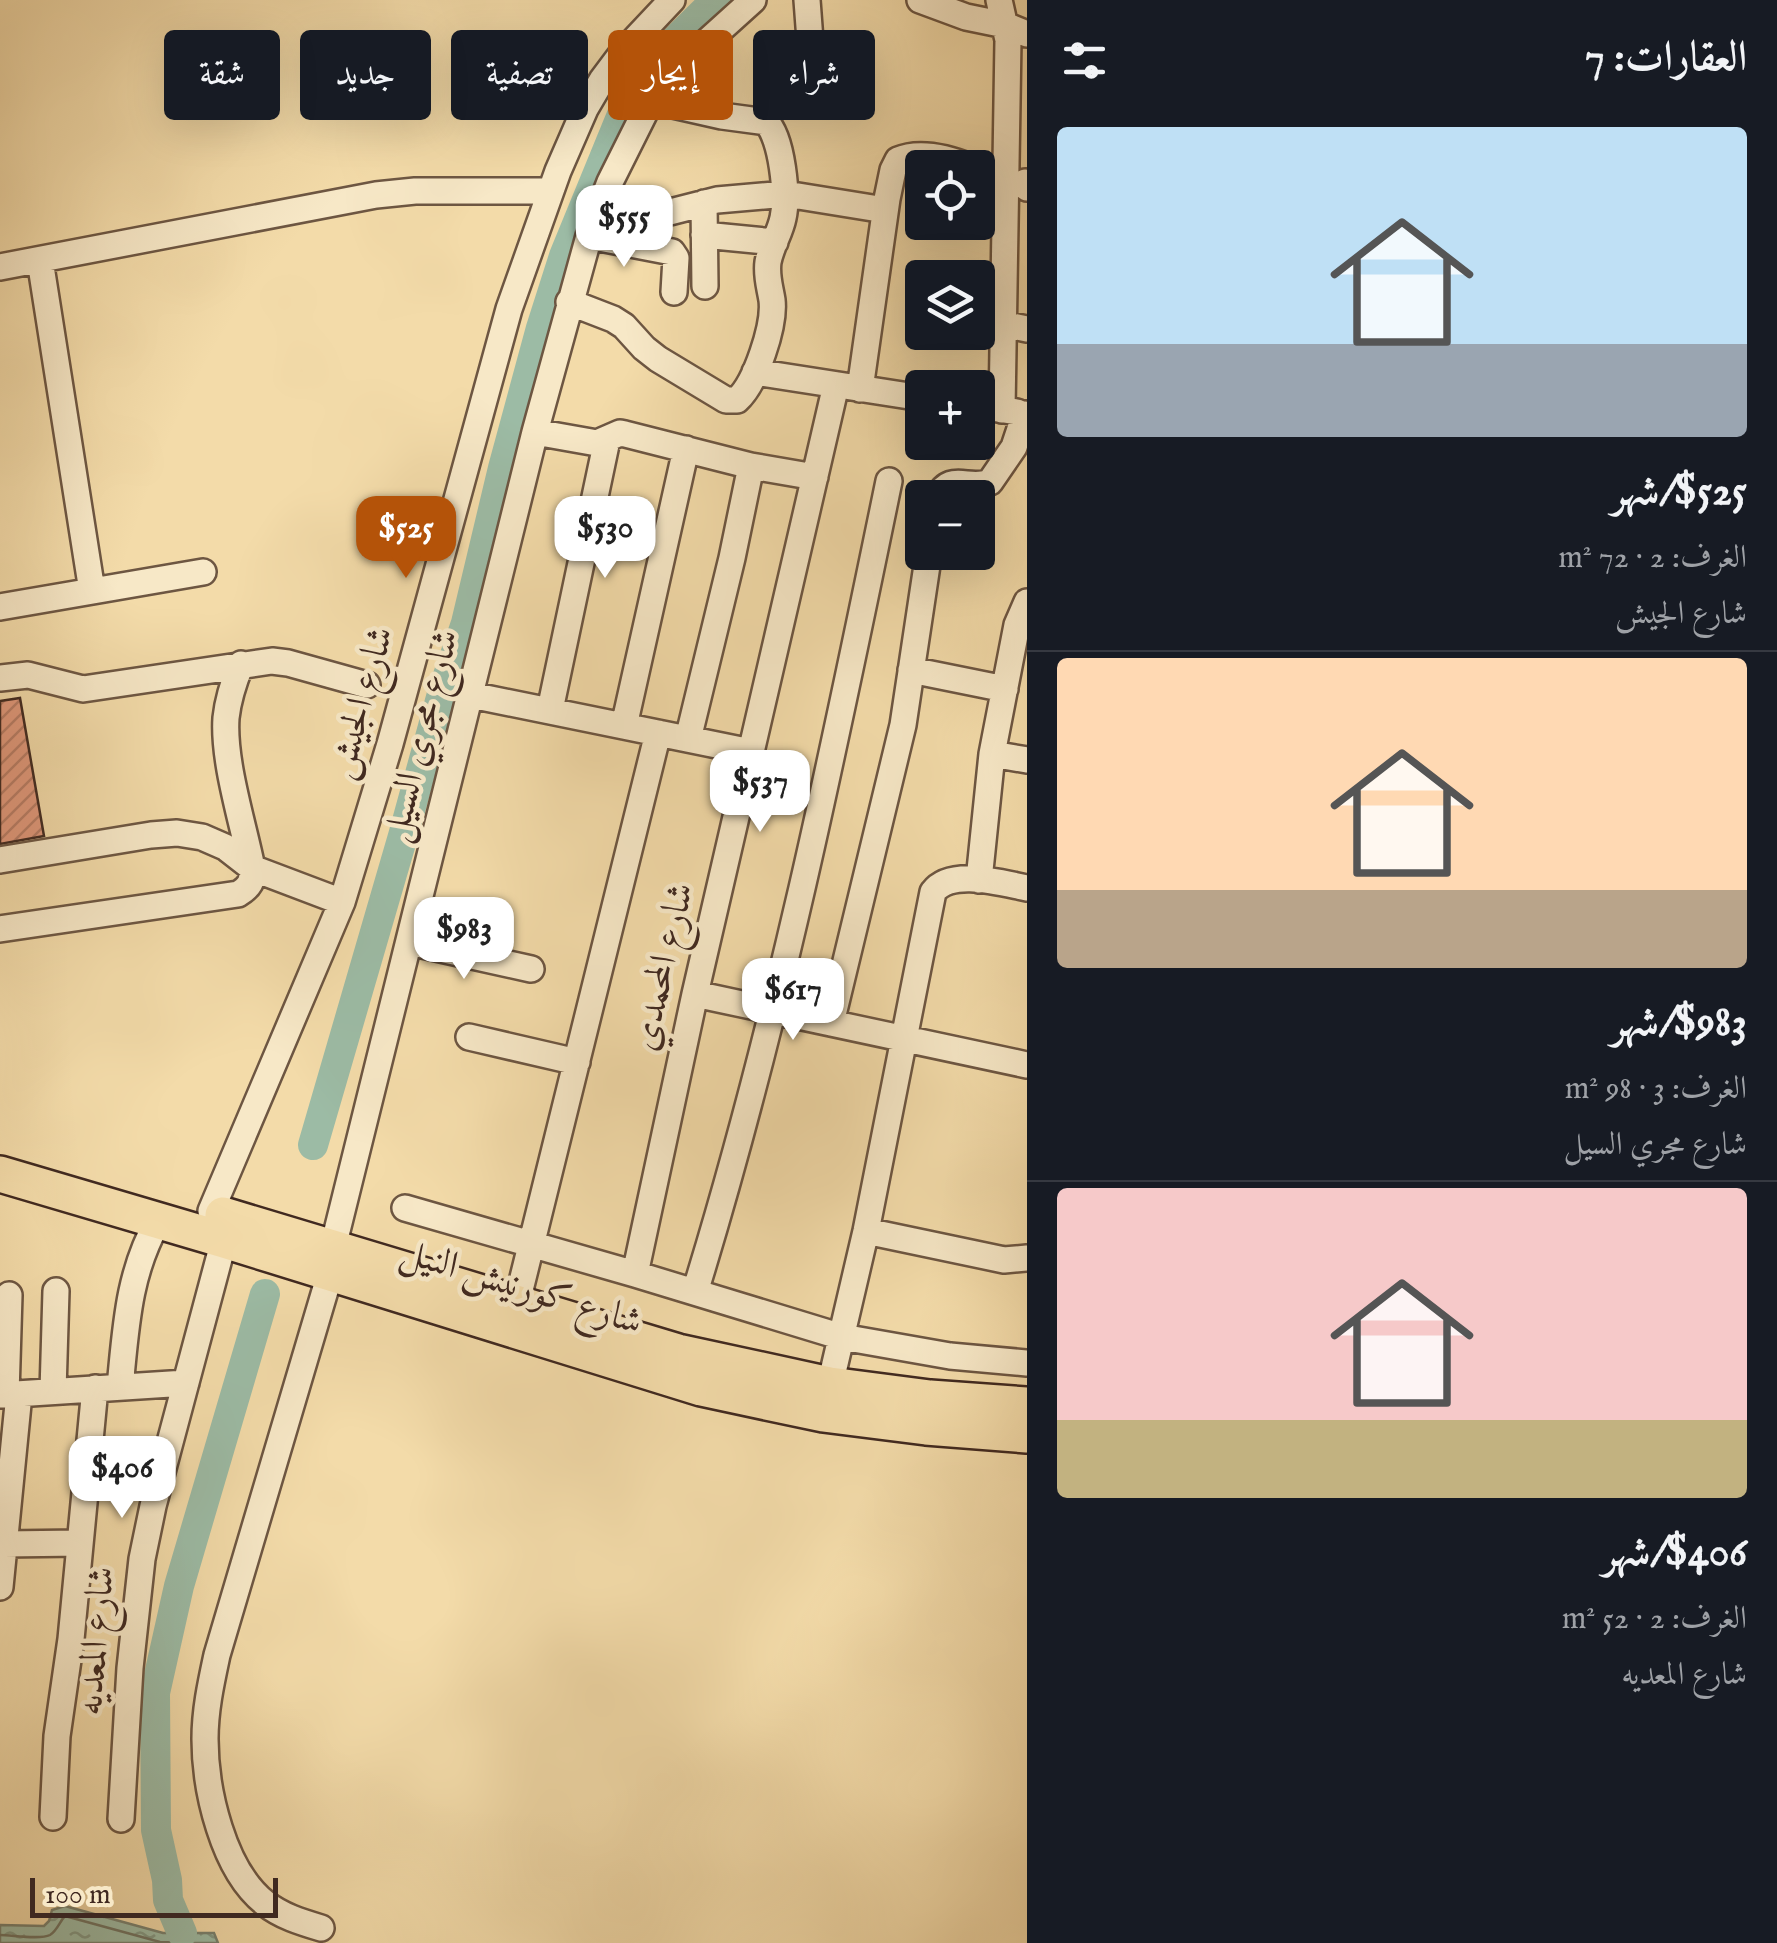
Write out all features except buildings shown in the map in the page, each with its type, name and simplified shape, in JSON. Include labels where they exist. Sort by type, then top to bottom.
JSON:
[{"type":"highway","name":"شارع كورنيش النيل","points":[[0,1152],[701,1388],[823,1414],[1027,1434]]},
{"type":"highway","name":"شارع كورنيش النيل","points":[[0,1174],[158,1221],[218,1226]]},
{"type":"highway","name":"شارع كورنيش النيل","points":[[332,1261],[517,1302],[678,1352],[830,1385],[1027,1406]]},
{"type":"street","name":"شارع الجيش","points":[[218,1226],[342,902],[390,744],[508,309],[550,191],[570,140],[602,80],[672,0]]},
{"type":"street","name":"شارع مجري السيل","points":[[720,30],[753,0]]},
{"type":"street","points":[[807,0],[809,30]]},
{"type":"street","points":[[920,0],[966,18],[1020,29]]},
{"type":"street","points":[[998,0],[1020,29]]},
{"type":"street","points":[[991,480],[1014,447],[1008,411],[1021,184],[1008,40],[1020,29]]},
{"type":"street","points":[[569,302],[614,319],[658,360],[726,400],[732,402],[742,397],[755,372],[771,321],[767,272],[786,194],[771,127],[766,122],[733,117]]},
{"type":"street","name":"شارع مجري السيل","points":[[321,1928],[292,1919],[266,1904],[244,1882],[220,1826],[209,1784],[205,1741],[208,1697],[332,1261],[569,302],[602,202],[641,120]]},
{"type":"street","name":"شارع المحمدي","points":[[635,1274],[814,477],[848,387],[893,170],[898,160],[905,157]]},
{"type":"street","points":[[995,175],[1021,184]]},
{"type":"street","points":[[0,267],[376,195],[415,191],[550,191]]},
{"type":"street","points":[[602,202],[659,212],[732,197],[786,194],[885,210]]},
{"type":"street","points":[[704,203],[706,286]]},
{"type":"street","points":[[704,235],[775,242]]},
{"type":"street","points":[[589,236],[672,252],[676,258],[674,292]]},
{"type":"street","points":[[40,260],[92,591]]},
{"type":"street","points":[[755,372],[905,395]]},
{"type":"street","points":[[534,432],[596,443],[620,433],[751,466],[814,477]]},
{"type":"street","points":[[550,710],[607,440]]},
{"type":"street","points":[[624,726],[686,449]]},
{"type":"street","points":[[688,740],[751,466]]},
{"type":"street","points":[[696,1292],[774,1010],[825,791],[889,481]]},
{"type":"street","points":[[831,1023],[903,726],[926,570]]},
{"type":"street","points":[[0,607],[204,572]]},
{"type":"street","points":[[979,880],[992,754],[1017,625],[1027,602]]},
{"type":"street","points":[[0,678],[28,675],[83,688],[272,661],[367,685]]},
{"type":"street","points":[[0,929],[238,894],[248,888],[252,868],[226,744],[226,716],[241,664]]},
{"type":"street","points":[[911,670],[1005,690]]},
{"type":"street","points":[[471,695],[751,752]]},
{"type":"street","points":[[517,1302],[658,733]]},
{"type":"street","points":[[992,754],[1027,760]]},
{"type":"street","points":[[0,860],[177,833],[202,837],[226,847],[252,868],[342,902]]},
{"type":"street","points":[[830,1385],[866,1231],[933,892],[940,883],[953,879],[1027,888]]},
{"type":"street","points":[[409,942],[531,970]]},
{"type":"street","points":[[695,994],[1027,1065]]},
{"type":"street","points":[[469,1037],[578,1062]]},
{"type":"street","points":[[406,1208],[842,1337],[950,1356],[1027,1363]]},
{"type":"street","points":[[53,1817],[57,1736],[80,1543],[108,1387],[133,1281],[158,1221]]},
{"type":"street","name":"شارع المعديه","points":[[121,1819],[130,1668],[142,1559],[186,1383],[218,1226]]},
{"type":"street","points":[[866,1231],[1004,1260],[1027,1258]]},
{"type":"street","points":[[54,1392],[56,1291]]},
{"type":"street","points":[[0,1587],[9,1295]]},
{"type":"street","points":[[8,1394],[186,1383]]},
{"type":"street","points":[[4,1544],[80,1543]]},
{"type":"water","points":[[65,1906],[163,1933],[214,1933],[218,1943],[0,1943],[0,1925],[44,1926],[52,1910]]},
{"type":"waterway","points":[[313,1145],[443,690],[466,623],[503,468],[564,256],[637,78],[716,0]]},
{"type":"waterway","points":[[182,1933],[168,1900],[156,1830],[155,1693],[179,1586],[265,1294]]}]
